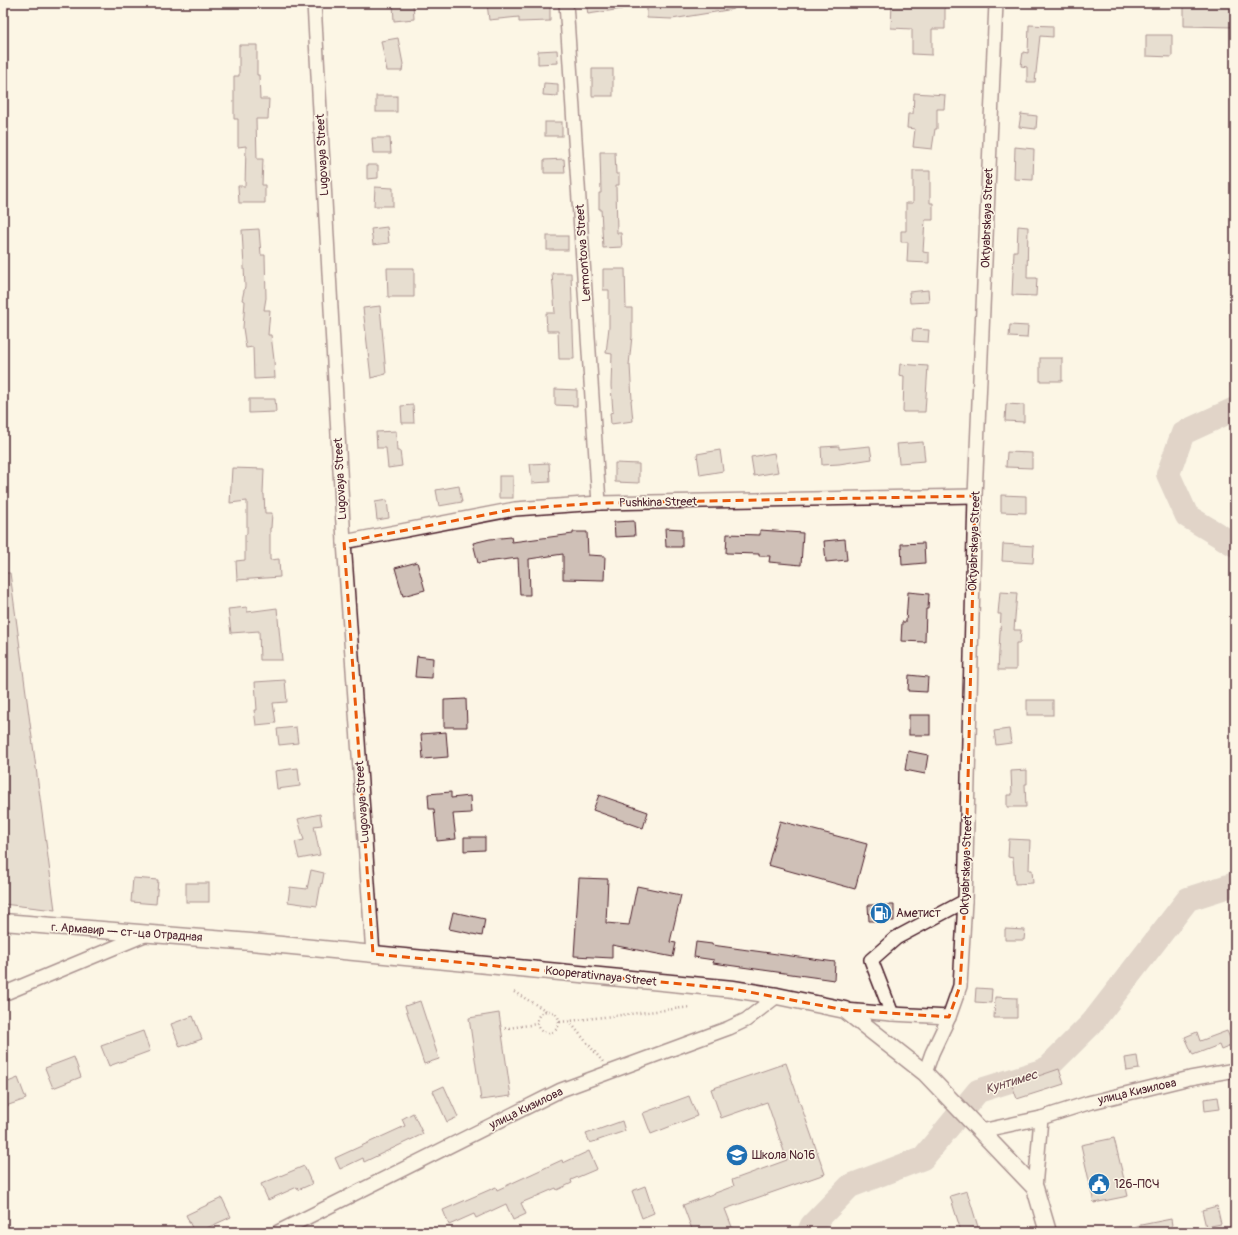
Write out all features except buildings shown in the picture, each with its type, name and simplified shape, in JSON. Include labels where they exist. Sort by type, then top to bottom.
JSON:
[{"type":"main road","name":"г. Армавир — ст-ца Отрадная","points":[[3,922],[251,942]]},
{"type":"main road","name":"Kooperativnaya Street","points":[[251,942],[733,989],[777,996],[845,1010]]},
{"type":"main road","points":[[845,1010],[925,1073],[1035,1188],[1048,1232]]},
{"type":"street","name":"Lugovaya Street","points":[[314,3],[344,542],[373,954]]},
{"type":"street","name":"Lermontova Street","points":[[566,3],[599,503]]},
{"type":"street","name":"Oktyabrskaya Street","points":[[925,1073],[932,1053],[949,1017],[960,986],[965,901],[975,496],[996,3]]},
{"type":"street","name":"Pushkina Street","points":[[344,542],[515,509],[599,503],[975,496]]},
{"type":"street","points":[[892,1014],[870,960],[896,938],[965,901]]},
{"type":"street","points":[[3,994],[149,933]]},
{"type":"street","name":"улица Кизилова","points":[[278,1232],[561,1090],[729,1028],[746,1020],[777,996]]},
{"type":"street","name":"Kooperativnaya Street","points":[[845,1010],[949,1017]]},
{"type":"street","name":"улица Кизилова","points":[[981,1131],[1041,1118],[1088,1103],[1190,1078],[1235,1070]]},
{"type":"street","points":[[1035,1188],[1041,1118]]},
{"type":"path","points":[[514,992],[557,1015],[560,1022],[559,1026],[555,1032],[548,1034],[541,1031],[537,1021],[541,1014],[548,1011]]},
{"type":"path","points":[[560,1022],[691,1007]]},
{"type":"path","points":[[569,1021],[612,1071]]},
{"type":"path","points":[[501,1029],[537,1024]]},
{"type":"highlighted area","points":[[975,496],[965,901],[960,986],[949,1017],[845,1010],[733,989],[373,954],[344,542],[515,509],[599,503]]},
{"type":"waterway","name":"Кунтимес","points":[[1235,409],[1183,433],[1168,474],[1187,516],[1235,545]]},
{"type":"waterway","name":"Кунтимес","points":[[809,1232],[812,1225],[850,1186],[923,1158],[978,1091],[1045,1070],[1092,1023],[1188,899],[1235,884]]},
{"type":"place","name":"Аметист","points":[[881,913]]},
{"type":"place","name":"Школа №16","points":[[737,1155]]},
{"type":"place","name":"126-ПСЧ","points":[[1099,1184]]}]
